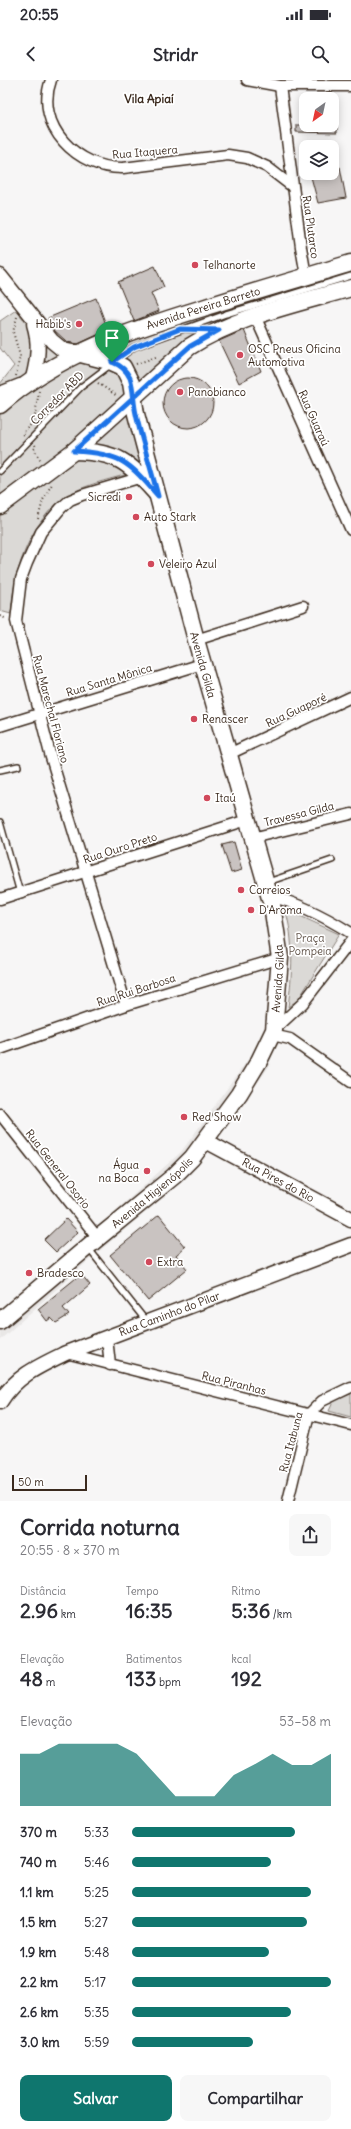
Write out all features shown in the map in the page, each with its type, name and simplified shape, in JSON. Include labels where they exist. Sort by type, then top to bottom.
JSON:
[{"type":"main road","name":"Avenida Pereira Barreto","points":[[0,405],[29,380],[77,353],[152,323],[351,263]]},
{"type":"main road","points":[[0,276],[33,319],[58,346],[63,350],[77,353]]},
{"type":"main road","points":[[0,506],[74,451],[189,347],[219,330],[255,316],[351,288]]},
{"type":"main road","points":[[29,380],[39,350],[39,340],[33,319]]},
{"type":"main road","name":"Avenida Gilda","points":[[77,353],[112,362],[123,367],[129,377],[133,399],[202,664],[267,889],[280,958],[273,1032]]},
{"type":"main road","points":[[74,451],[109,454],[125,462],[142,477],[158,496]]},
{"type":"main road","name":"Avenida Higienópolis","points":[[0,1321],[174,1176],[206,1141],[239,1094],[273,1032]]},
{"type":"main road","name":"Rua Pires do Rio","points":[[206,1141],[351,1219]]},
{"type":"main road","name":"Rua Caminho do Pilar","points":[[0,1402],[16,1381],[30,1370],[147,1322],[351,1245]]},
{"type":"street","name":"Rua Itaquera","points":[[50,80],[48,110],[52,124],[68,148],[89,162],[112,168],[123,168],[228,155],[246,158],[267,166],[293,187]]},
{"type":"street","points":[[247,80],[280,86],[351,86]]},
{"type":"street","name":"Rua Plutarco","points":[[280,86],[306,276]]},
{"type":"street","name":"Rua Guaraú","points":[[255,316],[351,530]]},
{"type":"street","points":[[0,392],[29,380]]},
{"type":"street","name":"Rua Marechal Floriano","points":[[126,1005],[85,873],[39,713],[16,621],[21,579],[41,532],[61,508],[70,500],[142,477]]},
{"type":"street","points":[[196,640],[303,606]]},
{"type":"street","name":"Rua Santa Mônica","points":[[0,726],[202,664]]},
{"type":"street","name":"Rua Guaporé","points":[[228,754],[351,697]]},
{"type":"street","name":"Travessa Gilda","points":[[252,838],[351,814]]},
{"type":"street","name":"Rua Ouro Preto","points":[[0,899],[247,820]]},
{"type":"street","points":[[267,889],[281,899],[336,924],[351,933]]},
{"type":"street","name":"Avenida Higienópolis","points":[[273,1032],[303,1003],[351,941]]},
{"type":"street","name":"Rua Rui Barbosa","points":[[0,1049],[126,1005],[280,958]]},
{"type":"street","points":[[273,1032],[290,1039],[351,1082]]},
{"type":"street","name":"Rua General Osorio","points":[[0,1114],[93,1242]]},
{"type":"street","points":[[107,1338],[110,1365]]},
{"type":"street","name":"Rua Piranhas","points":[[66,1354],[351,1425]]},
{"type":"street","name":"Rua Itabuna","points":[[288,1501],[309,1414],[322,1401],[351,1387]]},
{"type":"lane","name":"Corredor ABD","points":[[0,471],[81,387],[112,362],[134,347],[180,329],[351,276]]},
{"type":"lane","name":"Corredor ABD","points":[[180,329],[219,330]]},
{"type":"lane","points":[[0,770],[18,766]]},
{"type":"lane","points":[[0,822],[20,893]]},
{"type":"lane","points":[[267,889],[332,860]]},
{"type":"lane","points":[[93,1242],[147,1322]]},
{"type":"path","points":[[24,307],[17,312],[14,337],[20,350],[20,356],[29,380],[34,421],[22,433],[36,447],[34,449],[54,480],[43,500],[37,528],[41,532]]},
{"type":"shaded area","points":[[253,1053],[271,1064],[190,1175],[98,1252],[0,1340],[0,1315],[181,1152]]},
{"type":"green space","points":[[16,310],[41,335],[51,348],[63,356],[195,315],[200,333],[126,399],[143,470],[84,487],[67,496],[54,506],[43,519],[26,548],[15,581],[11,614],[0,611],[0,384],[14,366],[0,348],[0,321]]},
{"type":"green space","name":"Praça Pompeia","points":[[285,909],[339,934],[298,1000],[288,1007],[292,958],[290,933]]},
{"type":"green space","points":[[351,1394],[351,1417],[329,1411],[334,1400]]},
{"type":"building","points":[[296,125],[299,125],[299,132],[337,133],[296,132]]},
{"type":"building","points":[[339,167],[346,198],[318,203],[312,180],[339,180]]},
{"type":"building","points":[[155,266],[164,287],[151,293],[159,311],[134,321],[118,282]]},
{"type":"building","name":"Habib's","points":[[96,298],[108,330],[78,344],[67,342],[53,329],[48,318]]},
{"type":"building","name":"OSC Pneus Oficina Automotiva","points":[[244,330],[261,371],[239,383],[219,341]]},
{"type":"building","points":[[183,378],[193,378],[206,385],[213,398],[213,408],[206,421],[193,428],[183,428],[174,424],[167,417],[163,408],[163,398],[167,389],[174,382]]},
{"type":"building","points":[[234,842],[242,870],[231,873],[222,845]]},
{"type":"building","name":"Extra","points":[[159,1215],[185,1247],[176,1255],[187,1269],[148,1301],[110,1255]]},
{"type":"building","points":[[66,1219],[78,1232],[56,1252],[44,1240]]},
{"type":"building","points":[[81,1274],[90,1285],[63,1308],[69,1315],[56,1323],[51,1318],[47,1321],[38,1309]]},
{"type":"place","name":"Telhanorte","points":[[195,265]]},
{"type":"place","name":"Habib's","points":[[79,324]]},
{"type":"place","name":"OSC Pneus Oficina Automotiva","points":[[240,355]]},
{"type":"place","name":"Panobianco","points":[[180,392]]},
{"type":"place","name":"Sicredi","points":[[129,497]]},
{"type":"place","name":"Auto Stark","points":[[136,517]]},
{"type":"place","name":"Veleiro Azul","points":[[151,564]]},
{"type":"place","name":"Renascer","points":[[194,719]]},
{"type":"place","name":"Itaú","points":[[207,798]]},
{"type":"place","name":"Correios","points":[[241,890]]},
{"type":"place","name":"D'Aroma","points":[[251,910]]},
{"type":"place","name":"Red Show","points":[[184,1117]]},
{"type":"place","name":"Água na Boca","points":[[147,1171]]},
{"type":"place","name":"Extra","points":[[149,1262]]},
{"type":"place","name":"Bradesco","points":[[29,1273]]},
{"type":"district","name":"Vila Apiaí","points":[[149,98]]},
{"type":"route","points":[[112,362],[123,367],[129,377],[131,383],[133,399],[136,414],[158,496],[142,477],[120,459],[109,454],[74,451],[133,399],[189,347],[219,330],[180,329],[153,338],[134,347],[112,362]]}]
